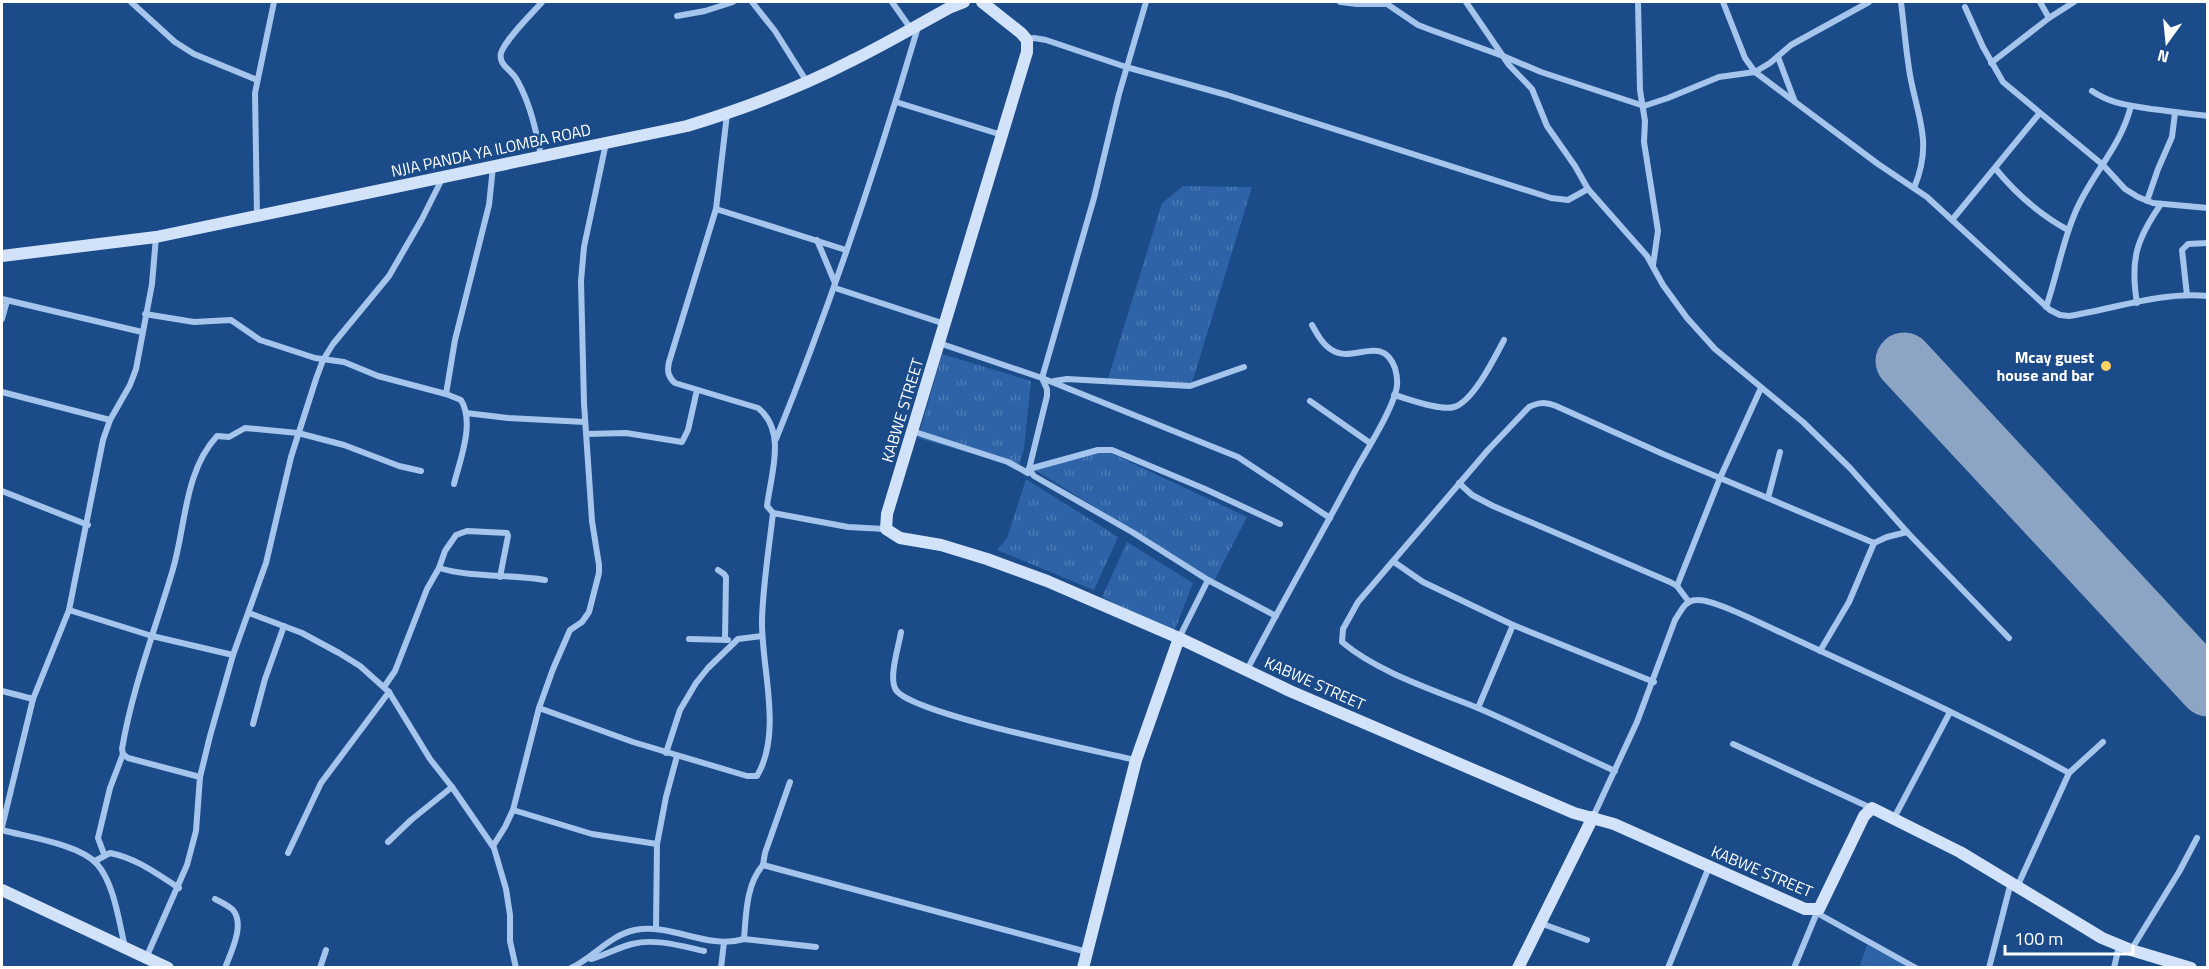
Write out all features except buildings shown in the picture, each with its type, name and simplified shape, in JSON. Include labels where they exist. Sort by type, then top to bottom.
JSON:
[{"type":"main road","name":"NJIA PANDA YA ILOMBA ROAD","points":[[2,256],[156,237],[660,133],[727,114],[807,82],[964,2]]},
{"type":"main road","points":[[982,2],[1013,25],[1027,40]]},
{"type":"main road","name":"KABWE STREET","points":[[1027,40],[1027,52],[887,514],[886,529],[900,538],[941,545],[1026,573],[1179,638],[1513,787],[1574,813],[1614,824],[1805,909],[1818,911],[1864,816],[1872,808]]},
{"type":"main road","points":[[1083,968],[1136,760],[1179,638]]},
{"type":"main road","points":[[1872,808],[2015,883],[2083,927],[2125,948],[2191,968]]},
{"type":"main road","points":[[1518,968],[1593,817]]},
{"type":"main road","points":[[2,890],[168,968]]},
{"type":"street","points":[[131,2],[176,42],[194,54],[257,80]]},
{"type":"street","points":[[257,216],[254,121],[257,80],[274,2]]},
{"type":"street","points":[[542,2],[506,45],[502,51],[501,60],[516,77],[524,94],[542,157]]},
{"type":"street","points":[[677,16],[705,11],[733,2]]},
{"type":"street","points":[[752,2],[775,30],[807,82]]},
{"type":"street","points":[[886,529],[848,526],[773,513],[767,506],[776,440],[835,286],[896,102],[915,26],[892,2]]},
{"type":"street","points":[[1028,471],[1047,396],[1047,389],[1042,378],[1094,198],[1126,67],[1146,2]]},
{"type":"street","points":[[1340,2],[1390,5],[1418,25],[1541,72],[1644,105],[1668,98],[1719,77],[1755,72],[1778,57],[1791,45],[1869,2]]},
{"type":"street","points":[[1466,2],[1515,72],[1532,89],[1547,126],[1588,189],[1623,226],[1653,264],[1663,285],[1687,318],[1715,349],[1803,422],[1850,468],[1907,532],[2009,638]]},
{"type":"street","points":[[1638,2],[1644,142],[1658,231],[1653,264]]},
{"type":"street","points":[[1723,2],[1745,58],[1755,72],[1878,164],[1914,188],[2046,307],[2060,315],[2069,316],[2187,295],[2208,296]]},
{"type":"street","points":[[1901,2],[1907,58],[1924,141],[1923,161],[1914,188]]},
{"type":"street","points":[[2040,2],[2049,18]]},
{"type":"street","points":[[1991,63],[2049,18],[2074,2]]},
{"type":"street","points":[[1965,7],[1991,63],[2003,82],[2038,114],[2103,165],[2125,189],[2148,201],[2161,204],[2208,208]]},
{"type":"street","points":[[1027,40],[1046,39],[1126,67],[1227,95],[1551,198],[1568,200],[1588,189]]},
{"type":"street","points":[[1778,57],[1796,103]]},
{"type":"street","points":[[2092,91],[2109,101],[2132,106],[2208,116]]},
{"type":"street","points":[[896,102],[1003,135]]},
{"type":"street","points":[[2046,307],[2068,230],[2081,200],[2119,141],[2132,106]]},
{"type":"street","points":[[2148,201],[2172,136],[2175,113]]},
{"type":"street","points":[[727,114],[716,208],[668,371],[675,383],[758,408],[769,418],[776,440]]},
{"type":"street","points":[[1952,220],[2038,114]]},
{"type":"street","points":[[493,846],[513,810],[540,708],[570,630],[582,622],[589,612],[599,573],[592,521],[585,422],[581,266],[606,143]]},
{"type":"street","points":[[446,394],[455,340],[489,205],[493,167]]},
{"type":"street","points":[[1995,168],[2012,189],[2032,207],[2068,230]]},
{"type":"street","points":[[146,958],[179,888],[196,831],[200,777],[212,726],[233,655],[269,554],[285,477],[323,360],[348,323],[389,276],[422,219],[443,176]]},
{"type":"street","points":[[2137,303],[2133,273],[2137,244],[2149,220],[2161,204]]},
{"type":"street","points":[[716,208],[846,250]]},
{"type":"street","points":[[125,947],[112,894],[95,861],[70,848],[2,829],[33,699],[69,610],[98,463],[110,420],[130,386],[136,369],[152,284],[156,237]]},
{"type":"street","points":[[816,240],[832,272],[835,286]]},
{"type":"street","points":[[2187,295],[2182,257],[2184,248],[2188,244],[2208,243]]},
{"type":"street","points":[[835,286],[945,324]]},
{"type":"street","points":[[2,319],[4,300],[142,332]]},
{"type":"street","points":[[145,314],[194,322],[231,320],[260,340],[323,360],[344,362],[378,376],[461,400],[466,414],[465,436],[453,484]]},
{"type":"street","points":[[1247,670],[1370,443],[1394,395],[1397,384],[1395,368],[1386,356],[1376,350],[1348,355],[1340,354],[1324,344],[1312,326]]},
{"type":"street","points":[[1394,395],[1438,406],[1452,408],[1457,406],[1465,400],[1485,375],[1504,340]]},
{"type":"street","points":[[939,343],[1053,381],[1238,458],[1330,518]]},
{"type":"street","points":[[1053,381],[1067,379],[1190,386],[1244,367]]},
{"type":"street","points":[[1677,586],[1719,478],[1761,388]]},
{"type":"street","points":[[587,434],[626,433],[682,442],[688,430],[697,390]]},
{"type":"street","points":[[2,392],[110,420]]},
{"type":"street","points":[[1310,401],[1370,443]]},
{"type":"street","points":[[1615,771],[1382,667],[1342,642],[1342,629],[1352,611],[1459,483],[1529,407],[1545,402],[1874,543]]},
{"type":"street","points":[[466,414],[585,422]]},
{"type":"street","points":[[104,854],[98,838],[110,788],[123,754],[125,734],[175,560],[190,487],[210,443],[217,436],[229,437],[245,428],[298,433],[344,445],[399,466],[421,471]]},
{"type":"street","points":[[912,431],[1008,462],[1028,471],[1208,580],[1276,616]]},
{"type":"street","points":[[1028,471],[1098,450],[1112,450],[1280,524]]},
{"type":"street","points":[[1768,498],[1780,452]]},
{"type":"street","points":[[1459,483],[1472,495],[1494,506],[1677,586],[1689,602]]},
{"type":"street","points":[[2,491],[87,525]]},
{"type":"street","points":[[540,708],[666,753],[747,776],[757,776],[765,756],[771,711],[762,636],[763,601],[773,513]]},
{"type":"street","points":[[288,853],[321,783],[386,690],[427,589],[439,568],[445,551],[456,535],[467,531],[505,533],[508,536],[500,577]]},
{"type":"street","points":[[1820,651],[1849,602],[1874,543],[1907,532]]},
{"type":"street","points":[[1394,562],[1423,582],[1513,625],[1654,682]]},
{"type":"street","points":[[439,568],[500,577],[518,576],[545,580]]},
{"type":"street","points":[[718,570],[726,577],[725,640]]},
{"type":"street","points":[[1179,638],[1208,580]]},
{"type":"street","points":[[1593,817],[1654,682],[1675,620],[1689,602],[1701,600],[1820,651],[1950,712],[2069,772]]},
{"type":"street","points":[[69,610],[152,636],[233,655]]},
{"type":"street","points":[[249,614],[284,626],[339,653],[360,666],[386,690],[430,759],[493,846],[506,889],[510,915],[510,941],[516,968]]},
{"type":"street","points":[[1478,708],[1513,625]]},
{"type":"street","points":[[253,724],[265,679],[284,626]]},
{"type":"street","points":[[901,632],[893,681],[900,694],[909,700],[996,727],[1136,760]]},
{"type":"street","points":[[689,639],[725,640],[762,636]]},
{"type":"street","points":[[666,753],[680,710],[696,683],[725,649],[738,639]]},
{"type":"street","points":[[2,691],[33,699]]},
{"type":"street","points":[[1894,818],[1950,712]]},
{"type":"street","points":[[1989,968],[2015,883],[2069,772],[2103,742]]},
{"type":"street","points":[[1733,744],[1872,808]]},
{"type":"street","points":[[123,754],[136,761],[200,777]]},
{"type":"street","points":[[656,930],[657,844],[677,756]]},
{"type":"street","points":[[744,939],[755,876],[763,865],[765,853],[790,782]]},
{"type":"street","points":[[388,843],[411,820],[452,787]]},
{"type":"street","points":[[513,810],[592,834],[657,844]]},
{"type":"street","points":[[2114,968],[2125,948],[2179,872],[2197,837]]},
{"type":"street","points":[[95,861],[104,854],[110,853],[132,860],[179,888]]},
{"type":"street","points":[[763,865],[1087,952]]},
{"type":"street","points":[[1668,968],[1709,867]]},
{"type":"street","points":[[215,899],[231,909],[237,921],[236,933],[225,968]]},
{"type":"street","points":[[1794,968],[1818,911],[1916,968]]},
{"type":"street","points":[[1540,923],[1587,940]]},
{"type":"street","points":[[584,961],[612,939],[637,930],[656,930],[724,942],[744,939],[816,947]]},
{"type":"street","points":[[571,968],[617,948],[650,942],[704,951]]},
{"type":"street","points":[[721,968],[724,942]]},
{"type":"street","points":[[320,968],[326,950]]},
{"type":"green space","points":[[1183,186],[1252,187],[1192,383],[1107,382],[1162,203]]},
{"type":"green space","points":[[942,354],[1031,381],[1024,448],[1019,467],[918,438]]},
{"type":"green space","points":[[1102,449],[1247,517],[1214,581],[1035,470]]},
{"type":"green space","points":[[1026,479],[1118,537],[1094,590],[997,550],[1007,538]]},
{"type":"green space","points":[[1127,542],[1193,583],[1174,632],[1102,597]]},
{"type":"green space","points":[[1867,945],[1910,967],[1859,968]]},
{"type":"runway","points":[[1904,361],[2208,688]]},
{"type":"place","name":"Mcay guest house and bar","points":[[2106,366]]}]
